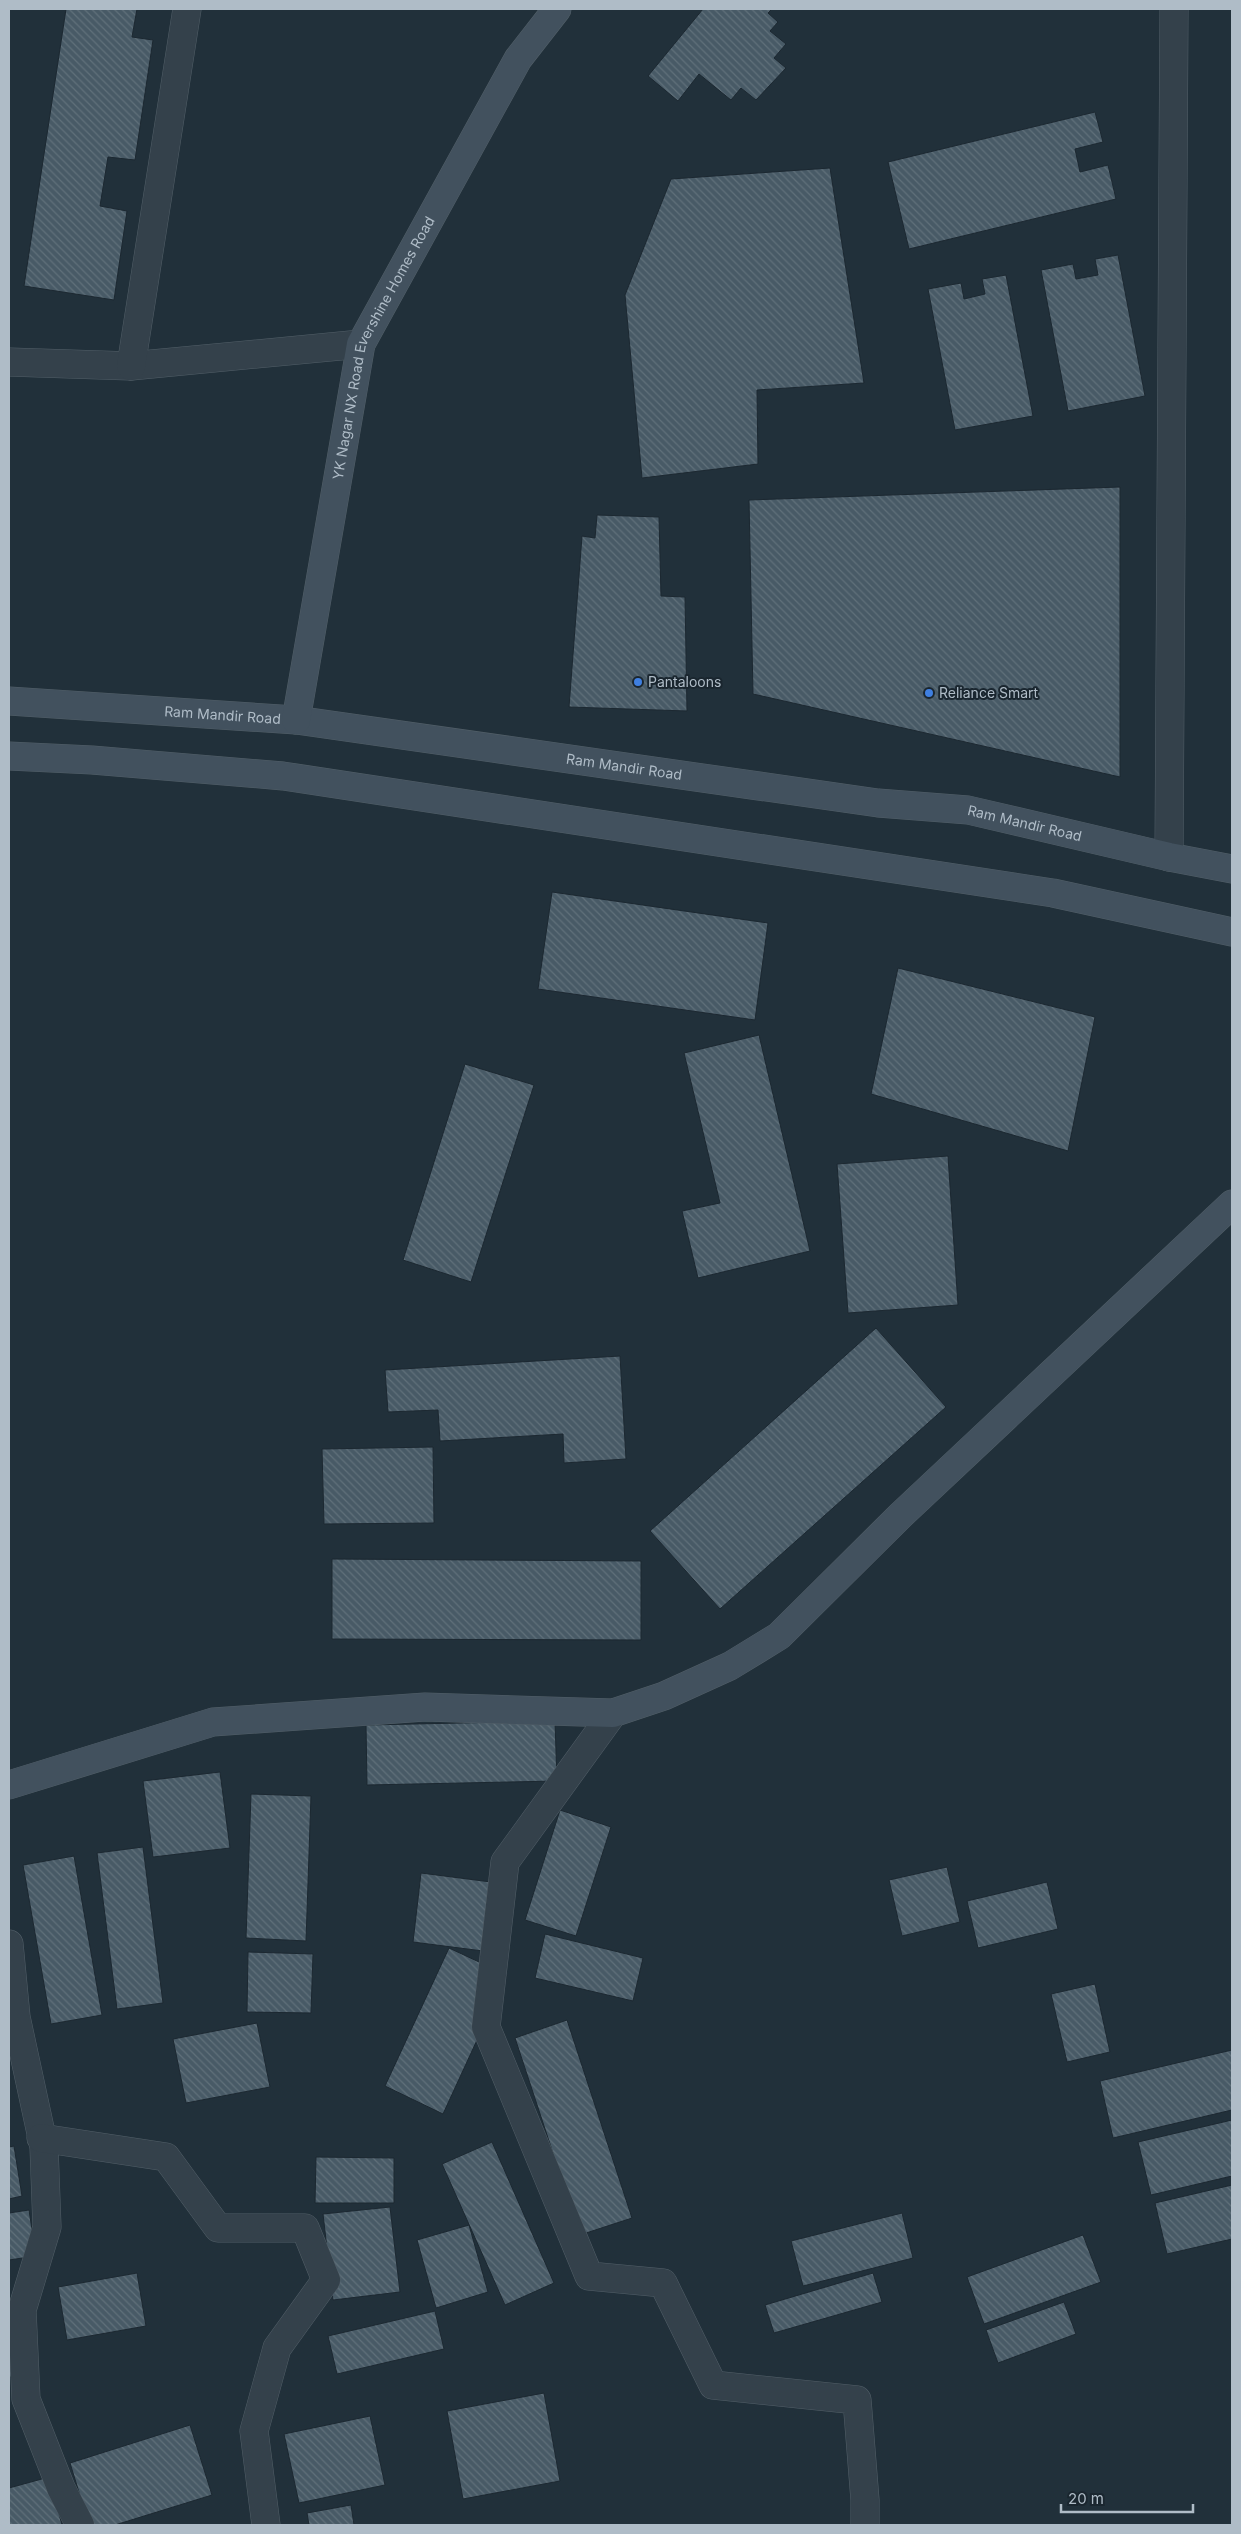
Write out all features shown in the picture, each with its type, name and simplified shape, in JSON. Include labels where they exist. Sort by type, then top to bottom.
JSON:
[{"type":"main road","name":"YK Nagar NX Road Evershine Homes Road","points":[[296,720],[361,344],[518,59],[557,9]]},
{"type":"main road","name":"Ram Mandir Road","points":[[9,701],[296,720],[878,803],[968,810],[1169,857],[1232,869]]},
{"type":"main road","points":[[9,756],[92,760],[283,776],[1053,893],[1232,932]]},
{"type":"main road","points":[[9,1785],[213,1722],[425,1706],[613,1713],[664,1696],[730,1666],[779,1636],[901,1515],[1232,1204]]},
{"type":"street","points":[[131,366],[188,9]]},
{"type":"street","points":[[1169,857],[1174,9]]},
{"type":"street","points":[[9,362],[131,366],[361,344]]},
{"type":"street","points":[[613,1713],[505,1862],[486,2027],[589,2276],[663,2283],[713,2385],[857,2400],[865,2500],[865,2525]]},
{"type":"street","points":[[9,1944],[16,2017],[44,2147],[47,2227],[22,2310],[26,2399],[61,2488],[80,2525]]},
{"type":"street","points":[[41,2138],[166,2158],[218,2228],[305,2228],[326,2280],[277,2348],[254,2431],[266,2525]]},
{"type":"building","points":[[66,9],[137,9],[132,37],[153,40],[135,160],[108,157],[100,206],[127,211],[114,300],[24,286]]},
{"type":"building","points":[[703,9],[772,9],[768,13],[778,22],[770,31],[786,44],[774,58],[786,68],[756,100],[741,88],[731,100],[699,74],[678,101],[648,76]]},
{"type":"building","points":[[1095,112],[1103,142],[1075,149],[1080,172],[1108,165],[1116,199],[909,249],[888,162]]},
{"type":"building","points":[[830,168],[864,383],[757,390],[758,464],[642,478],[625,295],[671,179]]},
{"type":"building","points":[[1118,255],[1145,396],[1068,411],[1041,270],[1073,264],[1076,279],[1098,275],[1095,259]]},
{"type":"building","points":[[1006,275],[1033,416],[955,430],[928,289],[961,283],[964,299],[985,294],[982,279]]},
{"type":"building","points":[[1120,487],[1120,777],[753,694],[749,500]]},
{"type":"building","points":[[597,515],[659,517],[661,596],[685,597],[687,711],[569,707],[582,536],[595,538]]},
{"type":"building","points":[[552,892],[768,923],[755,1020],[538,989]]},
{"type":"building","points":[[898,968],[1095,1017],[1068,1151],[871,1094]]},
{"type":"building","points":[[759,1035],[810,1251],[698,1278],[682,1211],[720,1203],[684,1053]]},
{"type":"building","points":[[465,1064],[534,1085],[471,1282],[403,1260]]},
{"type":"building","points":[[948,1156],[958,1305],[848,1313],[837,1164]]},
{"type":"building","points":[[876,1328],[946,1407],[720,1609],[650,1531]]},
{"type":"building","points":[[620,1356],[626,1459],[564,1463],[563,1434],[440,1441],[438,1410],[388,1412],[385,1370]]},
{"type":"building","points":[[433,1447],[434,1523],[324,1524],[322,1449]]},
{"type":"building","points":[[332,1559],[641,1561],[641,1640],[332,1639]]},
{"type":"building","points":[[555,1721],[557,1781],[367,1785],[366,1725]]},
{"type":"building","points":[[220,1772],[230,1848],[153,1857],[143,1781]]},
{"type":"building","points":[[251,1794],[311,1796],[306,1941],[246,1938]]},
{"type":"building","points":[[560,1810],[611,1827],[576,1936],[525,1920]]},
{"type":"building","points":[[143,1847],[163,2003],[117,2009],[97,1853]]},
{"type":"building","points":[[74,1856],[102,2015],[51,2024],[23,1865]]},
{"type":"building","points":[[947,1867],[960,1922],[902,1936],[889,1880]]},
{"type":"building","points":[[421,1873],[491,1882],[483,1951],[413,1942]]},
{"type":"building","points":[[1047,1882],[1058,1929],[978,1948],[967,1901]]},
{"type":"building","points":[[545,1934],[643,1958],[633,2001],[535,1978]]},
{"type":"building","points":[[449,1948],[507,1975],[443,2114],[385,2086]]},
{"type":"building","points":[[248,1952],[313,1954],[311,2013],[247,2012]]},
{"type":"building","points":[[1095,1984],[1110,2052],[1067,2062],[1051,1994]]},
{"type":"building","points":[[567,2020],[632,2218],[580,2235],[515,2038]]},
{"type":"building","points":[[257,2023],[270,2087],[186,2103],[173,2039]]},
{"type":"building","points":[[1232,2050],[1232,2110],[1113,2138],[1100,2081]]},
{"type":"building","points":[[1232,2120],[1232,2176],[1151,2195],[1138,2142]]},
{"type":"building","points":[[492,2142],[554,2283],[505,2305],[442,2164]]},
{"type":"building","points":[[14,2146],[22,2196],[9,2199],[9,2147]]},
{"type":"building","points":[[316,2157],[394,2158],[394,2203],[315,2203]]},
{"type":"building","points":[[1232,2185],[1232,2239],[1167,2254],[1155,2203]]},
{"type":"building","points":[[390,2207],[400,2292],[333,2300],[323,2214]]},
{"type":"building","points":[[29,2210],[36,2256],[9,2260],[9,2213]]},
{"type":"building","points":[[902,2213],[913,2258],[803,2286],[791,2241]]},
{"type":"building","points":[[469,2225],[488,2292],[436,2308],[417,2240]]},
{"type":"building","points":[[1083,2235],[1101,2282],[984,2324],[967,2277]]},
{"type":"building","points":[[137,2273],[146,2326],[67,2340],[58,2287]]},
{"type":"building","points":[[873,2273],[882,2302],[774,2333],[765,2305]]},
{"type":"building","points":[[1064,2302],[1076,2334],[998,2363],[986,2330]]},
{"type":"building","points":[[9,2309],[18,2377],[9,2377]]},
{"type":"building","points":[[435,2311],[444,2349],[337,2374],[328,2336]]},
{"type":"building","points":[[544,2393],[560,2481],[463,2499],[447,2411]]},
{"type":"building","points":[[370,2416],[385,2485],[299,2503],[284,2434]]},
{"type":"building","points":[[190,2425],[212,2495],[115,2525],[89,2525],[70,2463]]},
{"type":"building","points":[[49,2477],[62,2525],[9,2525],[9,2488]]},
{"type":"building","points":[[351,2505],[354,2525],[309,2525],[307,2513]]},
{"type":"place","name":"Pantaloons","points":[[638,682]]},
{"type":"place","name":"Reliance Smart","points":[[929,693]]}]
